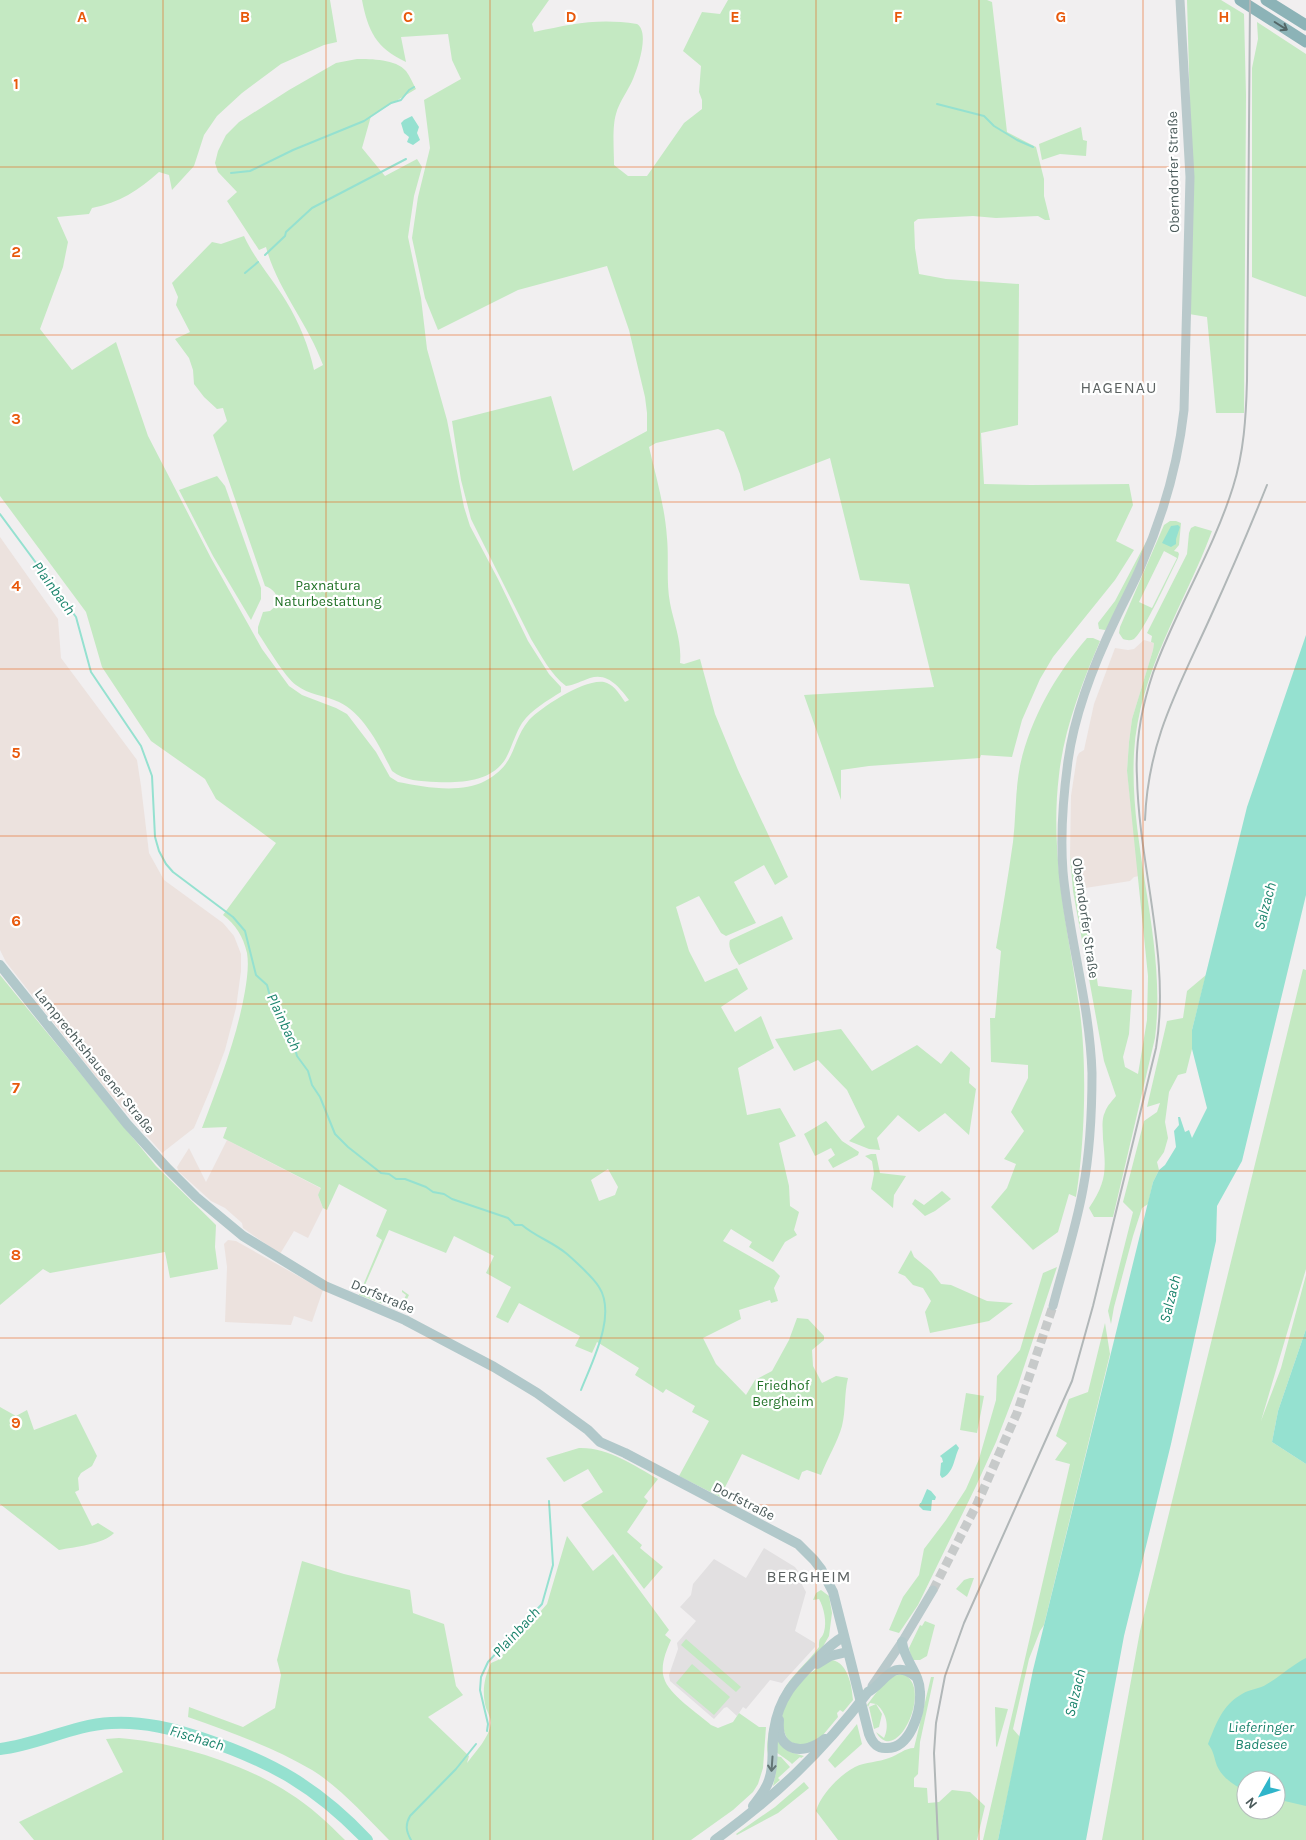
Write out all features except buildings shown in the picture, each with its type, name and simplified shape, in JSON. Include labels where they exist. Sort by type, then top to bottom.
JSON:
[{"type":"highway","points":[[1266,0],[1306,25]]},
{"type":"highway","points":[[1241,1],[1306,42]]},
{"type":"main road","name":"Oberndorfer Straße","points":[[1053,1306],[1083,1187],[1089,1145],[1092,1075],[1085,1000],[1068,910],[1063,872],[1063,796],[1071,743],[1084,696],[1100,652],[1150,545],[1173,476],[1184,410],[1190,177],[1180,0]]},
{"type":"main road","name":"Lamprechtshausener Straße","points":[[0,965],[127,1124],[171,1172]]},
{"type":"main road","name":"Dorfstraße","points":[[171,1172],[196,1198],[261,1249],[325,1286],[405,1320],[494,1367],[537,1393],[593,1434],[598,1433],[625,1453],[798,1544],[821,1569],[835,1600],[864,1720],[875,1745],[883,1748],[894,1747],[909,1734],[917,1714],[920,1691],[916,1676]]},
{"type":"main road","points":[[715,1840],[744,1819],[796,1775],[843,1724],[868,1692],[902,1642],[933,1590]]},
{"type":"main road","points":[[744,1819],[765,1790],[770,1778],[775,1722],[786,1692],[824,1651],[843,1637]]},
{"type":"main road","points":[[902,1642],[905,1656],[916,1676]]},
{"type":"main road","points":[[843,1724],[815,1746],[803,1750],[788,1745],[778,1728],[783,1706],[796,1684],[823,1660],[847,1652]]},
{"type":"main road","points":[[868,1692],[876,1688],[886,1676],[895,1670],[906,1671],[916,1676]]},
{"type":"shaded area","points":[[0,537],[58,619],[61,658],[137,760],[149,853],[164,880],[223,923],[234,936],[241,954],[241,971],[236,1008],[225,1050],[210,1090],[194,1128],[162,1153],[108,1092],[6,962],[0,950]]},
{"type":"shaded area","points":[[1144,640],[1154,643],[1132,719],[1127,771],[1139,876],[1134,877],[1130,881],[1079,889],[1070,856],[1071,796],[1077,757],[1084,750],[1094,704],[1115,648],[1134,649]]},
{"type":"shaded area","points":[[227,1140],[322,1189],[318,1195],[323,1208],[308,1238],[294,1231],[280,1254],[243,1228],[242,1223],[225,1208],[211,1201],[179,1172],[177,1167],[189,1148],[206,1182]]},
{"type":"shaded area","points":[[228,1240],[236,1241],[323,1290],[312,1322],[294,1316],[291,1325],[225,1322],[227,1267],[224,1244]]},
{"type":"shaded area","points":[[764,1548],[795,1567],[800,1574],[799,1579],[806,1592],[795,1631],[815,1643],[815,1647],[782,1683],[770,1680],[746,1709],[743,1707],[737,1716],[727,1707],[714,1719],[670,1681],[669,1675],[678,1649],[677,1643],[696,1621],[680,1607],[691,1595],[693,1584],[714,1559],[746,1578]]},
{"type":"green space","name":"Friedhof Bergheim","points":[[0,0],[330,0],[337,42],[324,45],[281,64],[242,93],[217,116],[204,135],[194,166],[172,190],[169,175],[159,172],[144,185],[128,195],[111,203],[92,208],[89,214],[57,217],[68,242],[63,267],[40,329],[72,370],[116,342],[148,436],[211,558],[262,649],[289,686],[302,695],[347,714],[376,752],[390,777],[398,782],[430,787],[453,788],[475,785],[485,781],[503,767],[529,720],[554,700],[578,688],[599,682],[612,686],[625,702],[629,700],[608,679],[602,677],[590,678],[566,686],[551,671],[531,639],[471,519],[461,480],[452,421],[551,396],[573,471],[647,431],[645,397],[629,330],[607,266],[518,290],[438,330],[425,298],[412,238],[418,197],[430,148],[424,100],[461,79],[452,60],[448,34],[401,37],[406,62],[387,51],[375,37],[367,21],[362,0],[549,0],[532,24],[534,32],[573,24],[597,22],[637,24],[643,34],[642,50],[633,79],[617,110],[614,125],[614,165],[628,176],[647,176],[684,123],[702,109],[702,100],[699,92],[701,66],[683,51],[702,12],[720,14],[728,0],[987,0],[992,2],[1007,132],[1036,147],[1044,179],[1044,196],[1050,220],[1045,220],[1038,216],[996,218],[973,216],[918,219],[914,222],[919,274],[946,279],[1019,284],[1018,425],[981,433],[984,484],[1129,484],[1133,505],[1116,541],[1134,550],[1115,580],[1053,657],[1040,679],[1022,720],[1012,757],[981,755],[980,758],[869,766],[841,770],[841,800],[804,695],[934,687],[909,584],[860,580],[830,458],[744,491],[740,474],[724,432],[718,429],[656,443],[649,447],[666,526],[669,595],[679,640],[680,663],[684,664],[700,659],[715,714],[738,770],[788,877],[775,885],[764,865],[734,882],[756,923],[726,936],[721,933],[699,896],[676,907],[689,951],[705,982],[737,968],[748,989],[721,1007],[735,1032],[761,1016],[774,1048],[738,1068],[747,1115],[780,1108],[796,1136],[779,1143],[789,1186],[790,1206],[799,1212],[794,1230],[797,1235],[785,1242],[773,1262],[749,1247],[752,1242],[731,1229],[723,1241],[774,1270],[780,1276],[774,1288],[778,1301],[771,1303],[770,1300],[739,1310],[741,1319],[703,1338],[716,1364],[746,1395],[755,1380],[772,1371],[789,1340],[797,1318],[808,1319],[824,1336],[824,1340],[812,1350],[813,1366],[822,1383],[836,1376],[848,1378],[842,1426],[821,1475],[807,1470],[802,1472],[799,1480],[742,1454],[720,1497],[679,1476],[709,1421],[692,1412],[695,1406],[666,1389],[663,1393],[635,1375],[639,1368],[597,1342],[592,1353],[575,1346],[580,1336],[519,1303],[508,1323],[496,1317],[511,1287],[486,1273],[494,1256],[454,1236],[446,1253],[389,1230],[365,1285],[367,1292],[398,1305],[402,1304],[406,1295],[402,1290],[409,1295],[404,1305],[397,1309],[359,1295],[382,1240],[376,1236],[387,1210],[339,1184],[327,1210],[323,1208],[318,1195],[321,1188],[223,1138],[227,1127],[202,1128],[221,1077],[242,1009],[248,967],[248,958],[243,941],[232,923],[223,915],[276,843],[216,799],[205,779],[151,741],[102,667],[86,612],[0,496]],"holes":[[[608,1169],[618,1187],[615,1195],[599,1201],[591,1180]]]},
{"type":"green space","points":[[1187,0],[1221,0],[1244,14],[1246,95],[1244,413],[1216,413],[1207,317],[1189,314],[1192,180]]},
{"type":"green space","points":[[1257,22],[1306,54],[1306,297],[1252,277],[1252,68],[1258,39]]},
{"type":"green space","points":[[357,59],[390,62],[402,67],[409,75],[416,89],[371,116],[362,148],[385,176],[417,159],[422,167],[414,196],[408,237],[421,298],[427,349],[447,420],[464,507],[470,526],[528,641],[549,674],[561,687],[561,692],[535,709],[522,723],[506,758],[500,766],[484,776],[465,781],[419,781],[407,779],[392,771],[370,732],[356,714],[339,702],[306,691],[296,685],[271,653],[258,633],[258,627],[263,612],[270,611],[277,605],[277,598],[271,589],[265,586],[213,435],[227,421],[223,408],[217,409],[194,384],[193,370],[189,358],[175,339],[190,332],[176,305],[178,297],[172,283],[212,242],[221,244],[244,236],[295,317],[314,370],[323,365],[317,350],[277,277],[266,247],[259,250],[227,201],[237,192],[218,172],[215,163],[218,151],[226,135],[239,122],[336,63]]},
{"type":"green space","points":[[1081,127],[1083,140],[1087,141],[1086,156],[1060,154],[1042,160],[1039,144]]},
{"type":"green space","name":"Paxnatura Naturbestattung","points":[[217,476],[225,486],[261,588],[261,599],[251,620],[213,556],[179,490]]},
{"type":"green space","points":[[1170,521],[1181,523],[1179,545],[1174,551],[1178,552],[1178,558],[1150,614],[1138,634],[1133,640],[1123,639],[1119,633],[1120,627],[1164,525]],"holes":[[[1164,551],[1177,558],[1152,608],[1139,602]]]},
{"type":"green space","points":[[1195,526],[1212,531],[1165,639],[1144,694],[1134,753],[1137,825],[1156,966],[1155,1038],[1113,1217],[1094,1217],[1089,1208],[1099,1190],[1105,1167],[1103,1118],[1107,1108],[1116,1096],[1104,1061],[1073,891],[1070,856],[1079,889],[1084,889],[1098,986],[1132,990],[1129,1034],[1123,1057],[1125,1067],[1138,1074],[1147,1020],[1148,976],[1127,771],[1129,742],[1132,719],[1153,650],[1152,636],[1147,633],[1187,554],[1189,533],[1191,528]]},
{"type":"green space","points":[[1146,542],[1148,542],[1108,629],[1099,629],[1098,623],[1115,601]]},
{"type":"green space","points":[[1087,638],[1100,641],[1069,723],[1061,758],[1057,805],[1058,864],[1080,1012],[1084,1056],[1084,1104],[1079,1175],[1076,1197],[1069,1194],[1058,1232],[1033,1250],[991,1207],[1007,1188],[1016,1164],[1004,1159],[1024,1131],[1011,1112],[1028,1078],[1028,1065],[991,1062],[990,1018],[995,1018],[1001,951],[996,948],[1013,842],[1018,775],[1024,748],[1037,714],[1055,682]]},
{"type":"green space","points":[[782,916],[793,939],[739,965],[730,950],[730,940]]},
{"type":"green space","points":[[1303,969],[1306,970],[1306,1269],[1261,1421],[1281,1368],[1306,1275],[1306,1329],[1278,1411],[1272,1442],[1306,1464],[1306,1840],[1102,1840],[1140,1631]]},
{"type":"green space","points":[[0,975],[156,1166],[216,1225],[215,1247],[218,1269],[170,1278],[165,1252],[50,1273],[43,1269],[0,1305]]},
{"type":"green space","points":[[1206,975],[1192,1030],[1192,1049],[1186,1073],[1178,1075],[1169,1092],[1165,1122],[1168,1138],[1164,1152],[1157,1162],[1159,1170],[1153,1182],[1148,1204],[1142,1208],[1133,1236],[1111,1324],[1108,1311],[1133,1212],[1123,1202],[1144,1121],[1157,1112],[1160,1103],[1147,1107],[1167,1021],[1183,1018],[1187,991]]},
{"type":"green space","points":[[841,1029],[872,1071],[917,1045],[941,1064],[951,1051],[970,1068],[969,1083],[976,1089],[969,1135],[945,1113],[919,1132],[898,1115],[877,1138],[880,1150],[869,1149],[849,1141],[865,1127],[847,1090],[818,1060],[794,1071],[775,1039]]},
{"type":"green space","points":[[826,1121],[842,1141],[859,1152],[858,1155],[833,1168],[828,1160],[835,1155],[831,1148],[815,1156],[804,1134]]},
{"type":"green space","points":[[876,1154],[880,1173],[906,1176],[894,1195],[893,1208],[871,1189],[874,1174],[872,1161],[865,1156]]},
{"type":"green space","points":[[942,1191],[951,1199],[925,1216],[912,1204],[915,1199],[924,1205]]},
{"type":"green space","points":[[911,1250],[914,1257],[931,1271],[941,1284],[951,1285],[987,1301],[1013,1303],[989,1321],[930,1333],[925,1312],[931,1301],[923,1288],[913,1285],[905,1276],[898,1273]]},
{"type":"green space","points":[[1057,1267],[1018,1385],[996,1442],[976,1486],[918,1605],[899,1633],[889,1630],[903,1597],[919,1575],[924,1549],[966,1489],[979,1459],[996,1400],[997,1376],[1020,1350],[1043,1273]]},
{"type":"green space","points":[[1105,1323],[1110,1354],[1044,1625],[1029,1659],[1013,1729],[1020,1737],[998,1840],[983,1840],[1070,1464],[1055,1460],[1067,1443],[1056,1436],[1069,1399],[1088,1392]]},
{"type":"green space","points":[[966,1393],[984,1396],[977,1433],[960,1430]]},
{"type":"green space","points":[[0,1407],[16,1416],[27,1410],[34,1430],[76,1414],[97,1456],[92,1466],[81,1473],[78,1478],[79,1490],[75,1492],[92,1526],[98,1523],[114,1533],[103,1540],[59,1550],[0,1504]]},
{"type":"green space","points":[[579,1448],[600,1450],[630,1463],[658,1479],[644,1497],[648,1501],[627,1532],[642,1545],[640,1548],[663,1567],[644,1589],[581,1505],[603,1492],[588,1469],[564,1482],[546,1458]]},
{"type":"green space","points":[[567,1536],[593,1571],[613,1554],[669,1630],[665,1635],[671,1640],[664,1659],[663,1673],[671,1691],[677,1697],[711,1725],[718,1728],[733,1722],[739,1713],[759,1727],[766,1727],[763,1768],[758,1784],[753,1792],[733,1810],[691,1840],[389,1840],[343,1794],[312,1770],[267,1747],[188,1717],[189,1707],[243,1727],[275,1708],[281,1675],[277,1660],[302,1561],[344,1574],[410,1590],[413,1613],[444,1624],[456,1686],[463,1695],[428,1717],[469,1756],[467,1763],[482,1744],[490,1729],[491,1721],[486,1706],[484,1688],[491,1663],[498,1660],[547,1604]]},
{"type":"green space","points":[[974,1578],[967,1597],[956,1589],[964,1580]]},
{"type":"green space","points":[[821,1590],[829,1596],[832,1613],[829,1636],[821,1650],[793,1680],[768,1754],[767,1747],[770,1729],[782,1692],[819,1647],[820,1639],[824,1632],[825,1620],[822,1607],[819,1599],[813,1600],[816,1593]]},
{"type":"green space","points":[[925,1621],[935,1625],[927,1656],[920,1660],[912,1660],[909,1648],[920,1625],[922,1626]]},
{"type":"green space","points":[[686,1639],[741,1687],[736,1692],[681,1645]]},
{"type":"green space","points":[[832,1660],[845,1670],[852,1688],[853,1700],[843,1712],[840,1710],[837,1713],[838,1717],[818,1741],[804,1747],[788,1741],[782,1722],[786,1703],[791,1694],[806,1677]]},
{"type":"green space","points":[[692,1664],[730,1697],[714,1715],[676,1683]]},
{"type":"green space","points":[[902,1674],[911,1681],[915,1692],[914,1707],[902,1733],[894,1740],[884,1741],[876,1732],[884,1738],[887,1724],[885,1715],[876,1704],[870,1703],[868,1707],[867,1705],[889,1677]]},
{"type":"green space","points":[[931,1677],[934,1677],[920,1742],[918,1774],[914,1778],[914,1787],[927,1788],[928,1803],[939,1802],[952,1790],[970,1792],[985,1806],[977,1840],[838,1840],[816,1811],[818,1805],[837,1780],[855,1767],[892,1757],[914,1748]]},
{"type":"green space","points":[[876,1704],[882,1714],[879,1727],[874,1729],[869,1707]]},
{"type":"green space","points":[[995,1707],[1008,1709],[997,1747],[996,1746]]},
{"type":"green space","points":[[857,1724],[862,1744],[835,1768],[828,1760]]},
{"type":"green space","points":[[119,1738],[185,1749],[251,1772],[297,1798],[345,1840],[34,1840],[19,1822],[123,1772],[106,1739]]},
{"type":"green space","points":[[777,1738],[790,1752],[804,1756],[792,1764],[776,1752]]},
{"type":"green space","points":[[775,1756],[781,1757],[790,1767],[778,1778],[780,1780],[773,1786],[776,1772]]},
{"type":"green space","points":[[804,1782],[809,1788],[778,1813],[736,1834],[775,1807]]},
{"type":"water","points":[[412,116],[419,127],[417,133],[420,140],[413,145],[407,142],[409,137],[404,133],[401,123]]},
{"type":"water","points":[[1178,525],[1180,527],[1176,544],[1171,547],[1162,543],[1171,526]]},
{"type":"water","name":"Salzach","points":[[1306,635],[1306,895],[1242,1161],[1217,1206],[1216,1241],[1171,1444],[1124,1636],[1086,1840],[998,1840],[1033,1670],[1153,1182],[1159,1170],[1165,1165],[1176,1147],[1174,1131],[1179,1125],[1178,1117],[1180,1117],[1185,1132],[1189,1130],[1192,1138],[1207,1108],[1192,1049],[1192,1030],[1247,807]]},
{"type":"water","points":[[1306,1329],[1306,1464],[1272,1442],[1278,1411]]},
{"type":"water","points":[[956,1444],[959,1448],[953,1465],[949,1473],[942,1478],[940,1475],[941,1463],[943,1462],[940,1456]]},
{"type":"water","points":[[927,1489],[936,1497],[935,1500],[932,1500],[931,1511],[923,1510],[919,1506]]},
{"type":"water","name":"Lieferinger Badesee","points":[[1306,1658],[1306,1806],[1286,1801],[1286,1770],[1236,1770],[1236,1785],[1228,1780],[1218,1768],[1208,1744],[1220,1716],[1235,1698],[1245,1692],[1264,1686]]},
{"type":"waterway","points":[[231,173],[250,171],[293,150],[364,121],[391,103],[401,100],[414,87]]},
{"type":"waterway","points":[[937,104],[984,116],[994,126],[1033,147]]},
{"type":"waterway","points":[[265,255],[312,208],[406,159]]},
{"type":"waterway","points":[[245,273],[258,262]]},
{"type":"waterway","name":"Plainbach","points":[[0,514],[76,617],[91,672],[141,746],[152,776],[155,837],[159,851],[166,864],[173,872],[233,917],[245,931],[256,975],[267,985],[271,1000],[283,1020],[284,1029],[293,1041],[297,1056],[308,1071],[312,1085],[320,1097],[335,1134],[348,1147],[381,1173],[389,1174],[396,1179],[405,1179],[426,1187],[433,1192],[444,1194],[452,1199],[508,1218],[515,1225],[522,1225],[567,1254],[589,1274],[599,1287],[604,1298],[604,1325],[601,1338],[581,1390]]},
{"type":"waterway","name":"Plainbach","points":[[487,1731],[488,1724],[480,1690],[481,1677],[488,1662],[542,1604],[553,1565],[549,1501]]},
{"type":"waterway","name":"Fischach","points":[[0,1749],[28,1744],[83,1727],[111,1723],[135,1723],[170,1729],[193,1735],[251,1757],[292,1778],[330,1805],[367,1840]]},
{"type":"waterway","name":"Plainbach","points":[[411,1840],[407,1828],[410,1816],[456,1769],[476,1744]]},
{"type":"tunnel","points":[[933,1590],[977,1504],[1017,1413],[1053,1306]]},
{"type":"railway","points":[[938,1840],[934,1753],[936,1723],[945,1676],[964,1623],[1072,1381],[1093,1306],[1156,1048],[1160,1014],[1160,980],[1139,811],[1138,737],[1153,673],[1172,626],[1225,511],[1237,474],[1242,448],[1247,381],[1250,0]]},
{"type":"railway","points":[[1145,820],[1147,791],[1158,740],[1176,692],[1267,485]]},
{"type":"district","name":"HAGENAU","points":[[1119,387]]},
{"type":"district","name":"BERGHEIM","points":[[809,1576]]}]
